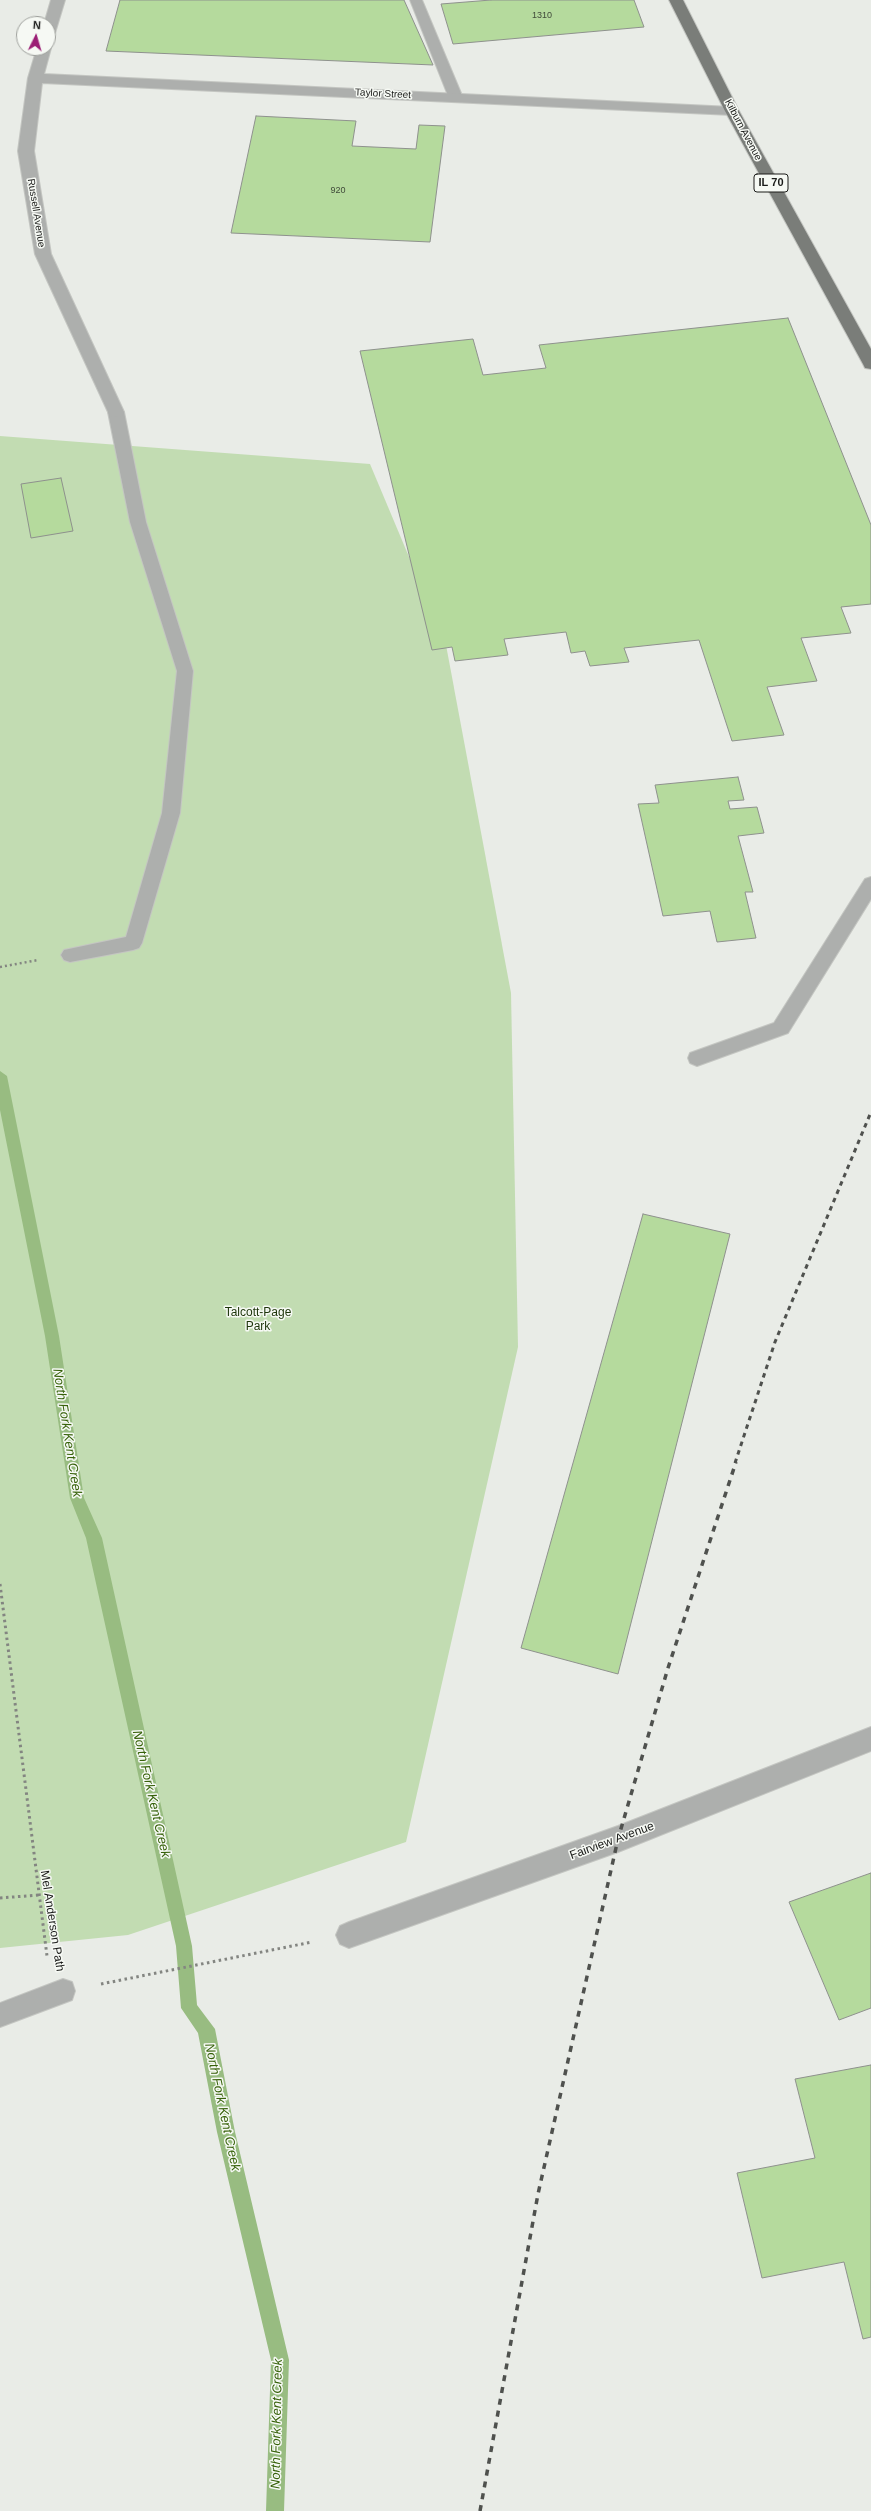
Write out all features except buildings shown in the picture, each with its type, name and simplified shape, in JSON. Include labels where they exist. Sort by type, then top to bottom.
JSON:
[{"type":"main road","name":"Kilburn Avenue","points":[[676,0],[732,111],[871,364]]},
{"type":"street","points":[[53,16],[58,0]]},
{"type":"street","name":"Russell Avenue","points":[[42,56],[35,78],[26,151],[43,254],[116,412]]},
{"type":"street","name":"Taylor Street","points":[[35,78],[732,111]]},
{"type":"street","name":"Fairview Avenue","points":[[349,1935],[618,1839],[871,1739]]},
{"type":"lane","points":[[416,0],[456,98]]},
{"type":"lane","points":[[70,955],[133,943],[171,813],[185,671],[138,522],[116,412]]},
{"type":"lane","points":[[697,1058],[781,1028],[871,884]]},
{"type":"lane","points":[[0,2015],[63,1991]]},
{"type":"path","points":[[0,967],[9,965]]},
{"type":"path","name":"Mel Anderson Path","points":[[0,1584],[49,1975],[63,1991]]},
{"type":"path","points":[[0,1898],[39,1895]]},
{"type":"path","points":[[63,1991],[349,1935]]},
{"type":"green space","name":"Talcott-Page Park","points":[[0,436],[370,464],[446,645],[511,993],[518,1347],[406,1842],[128,1935],[0,1948]]},
{"type":"waterway","name":"North Fork Kent Creek","points":[[0,1076],[52,1336],[77,1498],[94,1538],[184,1946],[189,2008],[206,2029],[226,2132],[280,2360],[275,2511]]},
{"type":"railway","points":[[735,1463],[775,1342],[871,1112]]},
{"type":"railway","points":[[480,2511],[538,2194],[618,1839],[668,1668],[736,1462]]}]
